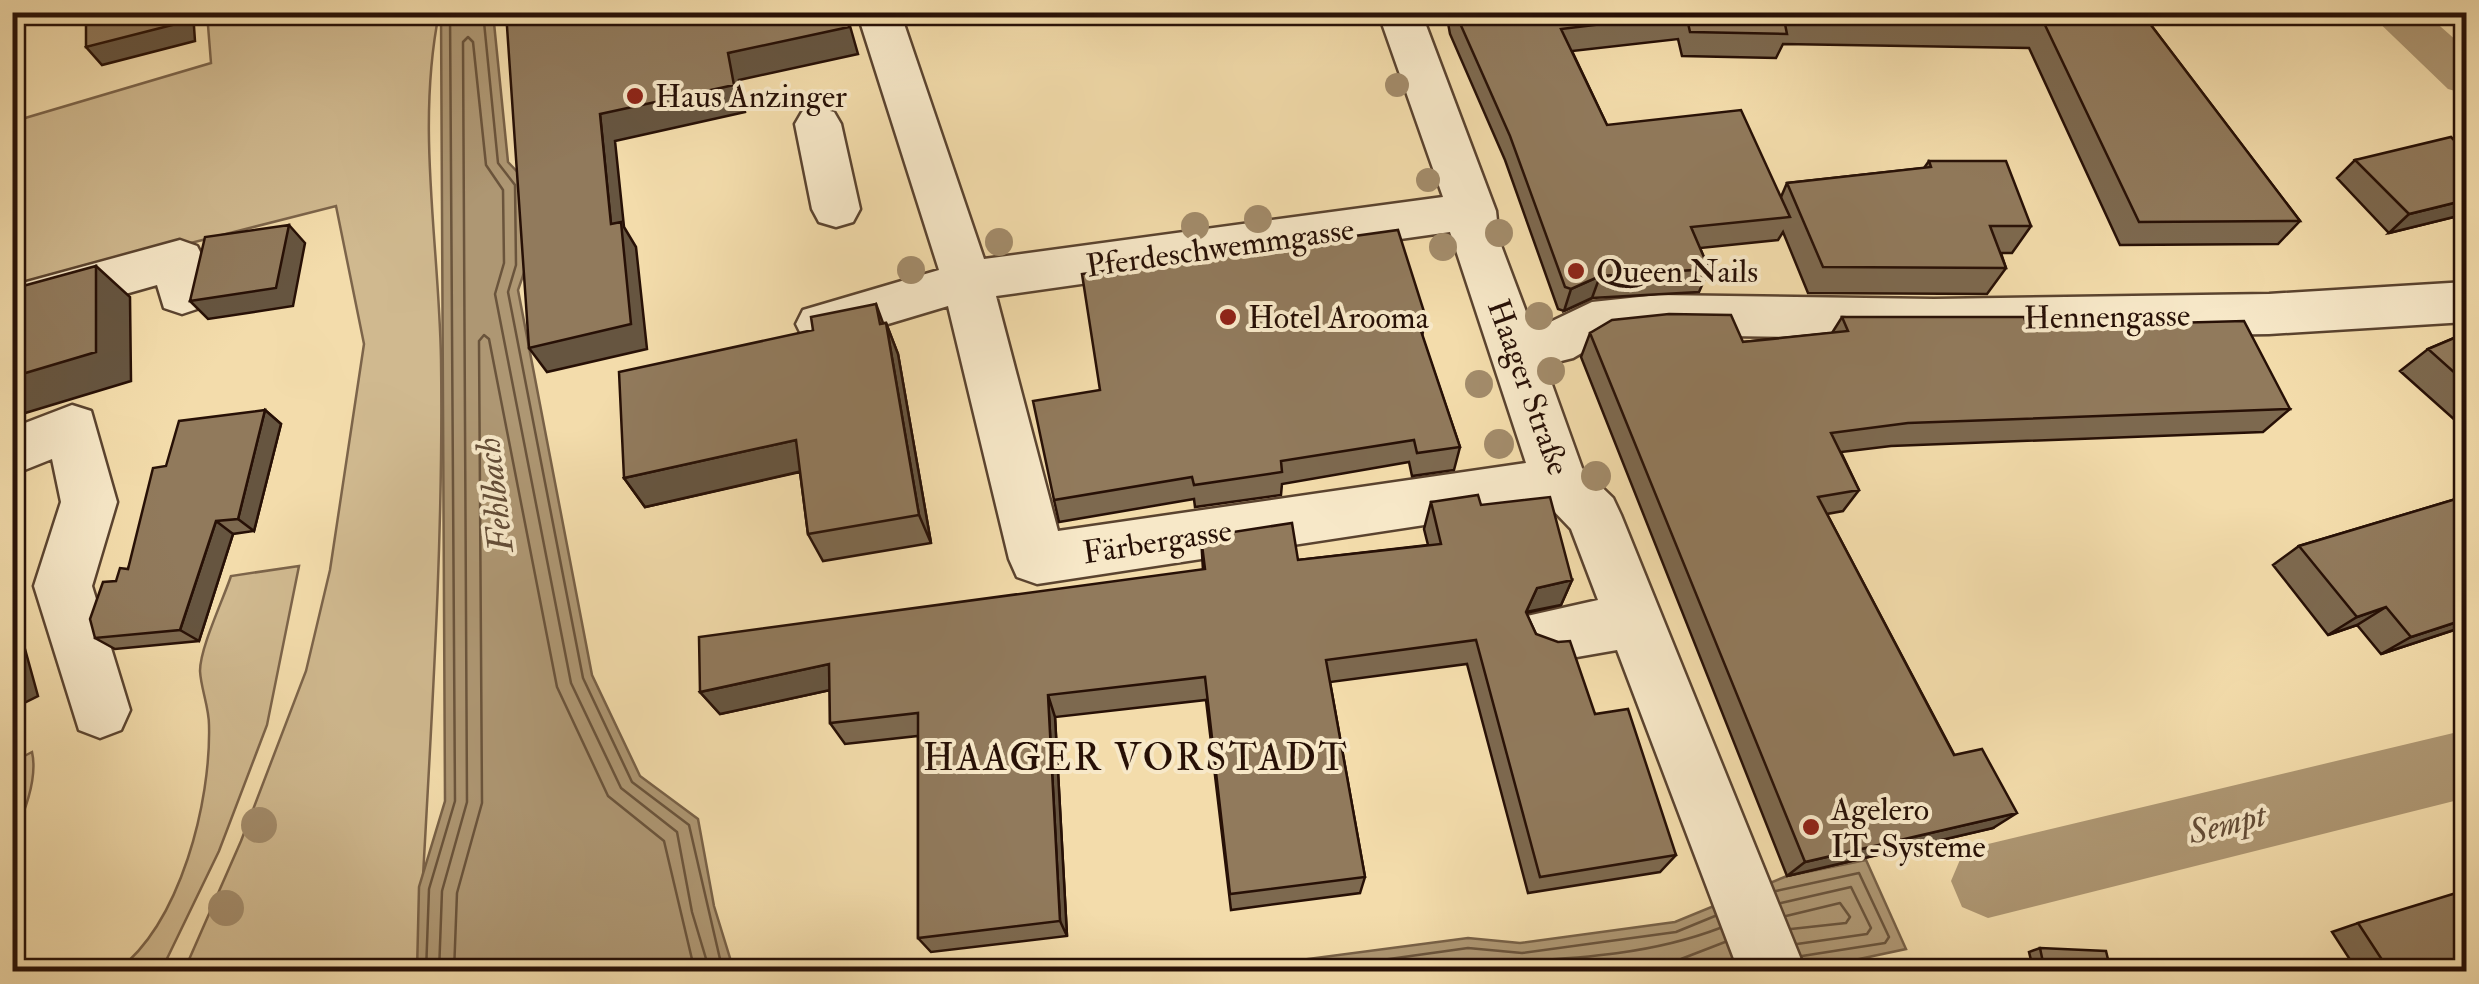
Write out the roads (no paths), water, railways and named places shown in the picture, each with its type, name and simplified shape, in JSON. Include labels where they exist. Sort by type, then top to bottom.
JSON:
[{"type":"street","points":[[878,12],[967,282]]},
{"type":"street","name":"Haager Straße","points":[[1400,12],[1472,211],[1476,240],[1560,481],[1593,515],[1774,972]]},
{"type":"street","points":[[818,124],[836,209]]},
{"type":"street","name":"Pferdeschwemmgasse","points":[[820,324],[967,282],[1472,211]]},
{"type":"street","points":[[12,306],[180,259],[182,294]]},
{"type":"street","name":"Färbergasse","points":[[967,282],[1037,559],[1560,481]]},
{"type":"street","name":"Hennengasse","points":[[1514,348],[1554,343],[1592,322],[1658,315],[1934,319],[2269,314],[2466,302]]},
{"type":"street","points":[[12,452],[72,427],[90,502],[63,586],[100,710]]},
{"type":"street","points":[[1548,635],[1634,621]]},
{"type":"water","name":"Fehlbach","points":[[441,12],[493,13],[508,162],[525,180],[526,267],[518,290],[592,675],[640,776],[698,819],[714,906],[734,971],[417,972],[419,887],[445,801]]},
{"type":"water","points":[[1866,860],[1906,949],[1831,965],[1706,971],[1209,972],[1468,938],[1520,943],[1675,922],[1787,876]]},
{"type":"waterway","name":"Sempt","points":[[2392,12],[2466,76]]},
{"type":"waterway","name":"Sempt","points":[[1988,881],[2466,764]]},
{"type":"place","name":"Haus Anzinger","points":[[635,96]]},
{"type":"place","name":"Queen Nails","points":[[1576,271]]},
{"type":"place","name":"Hotel Arooma","points":[[1228,317]]},
{"type":"place","name":"Agelero IT-Systeme","points":[[1811,827]]},
{"type":"district","name":"HAAGER VORSTADT","points":[[1136,757]]}]
